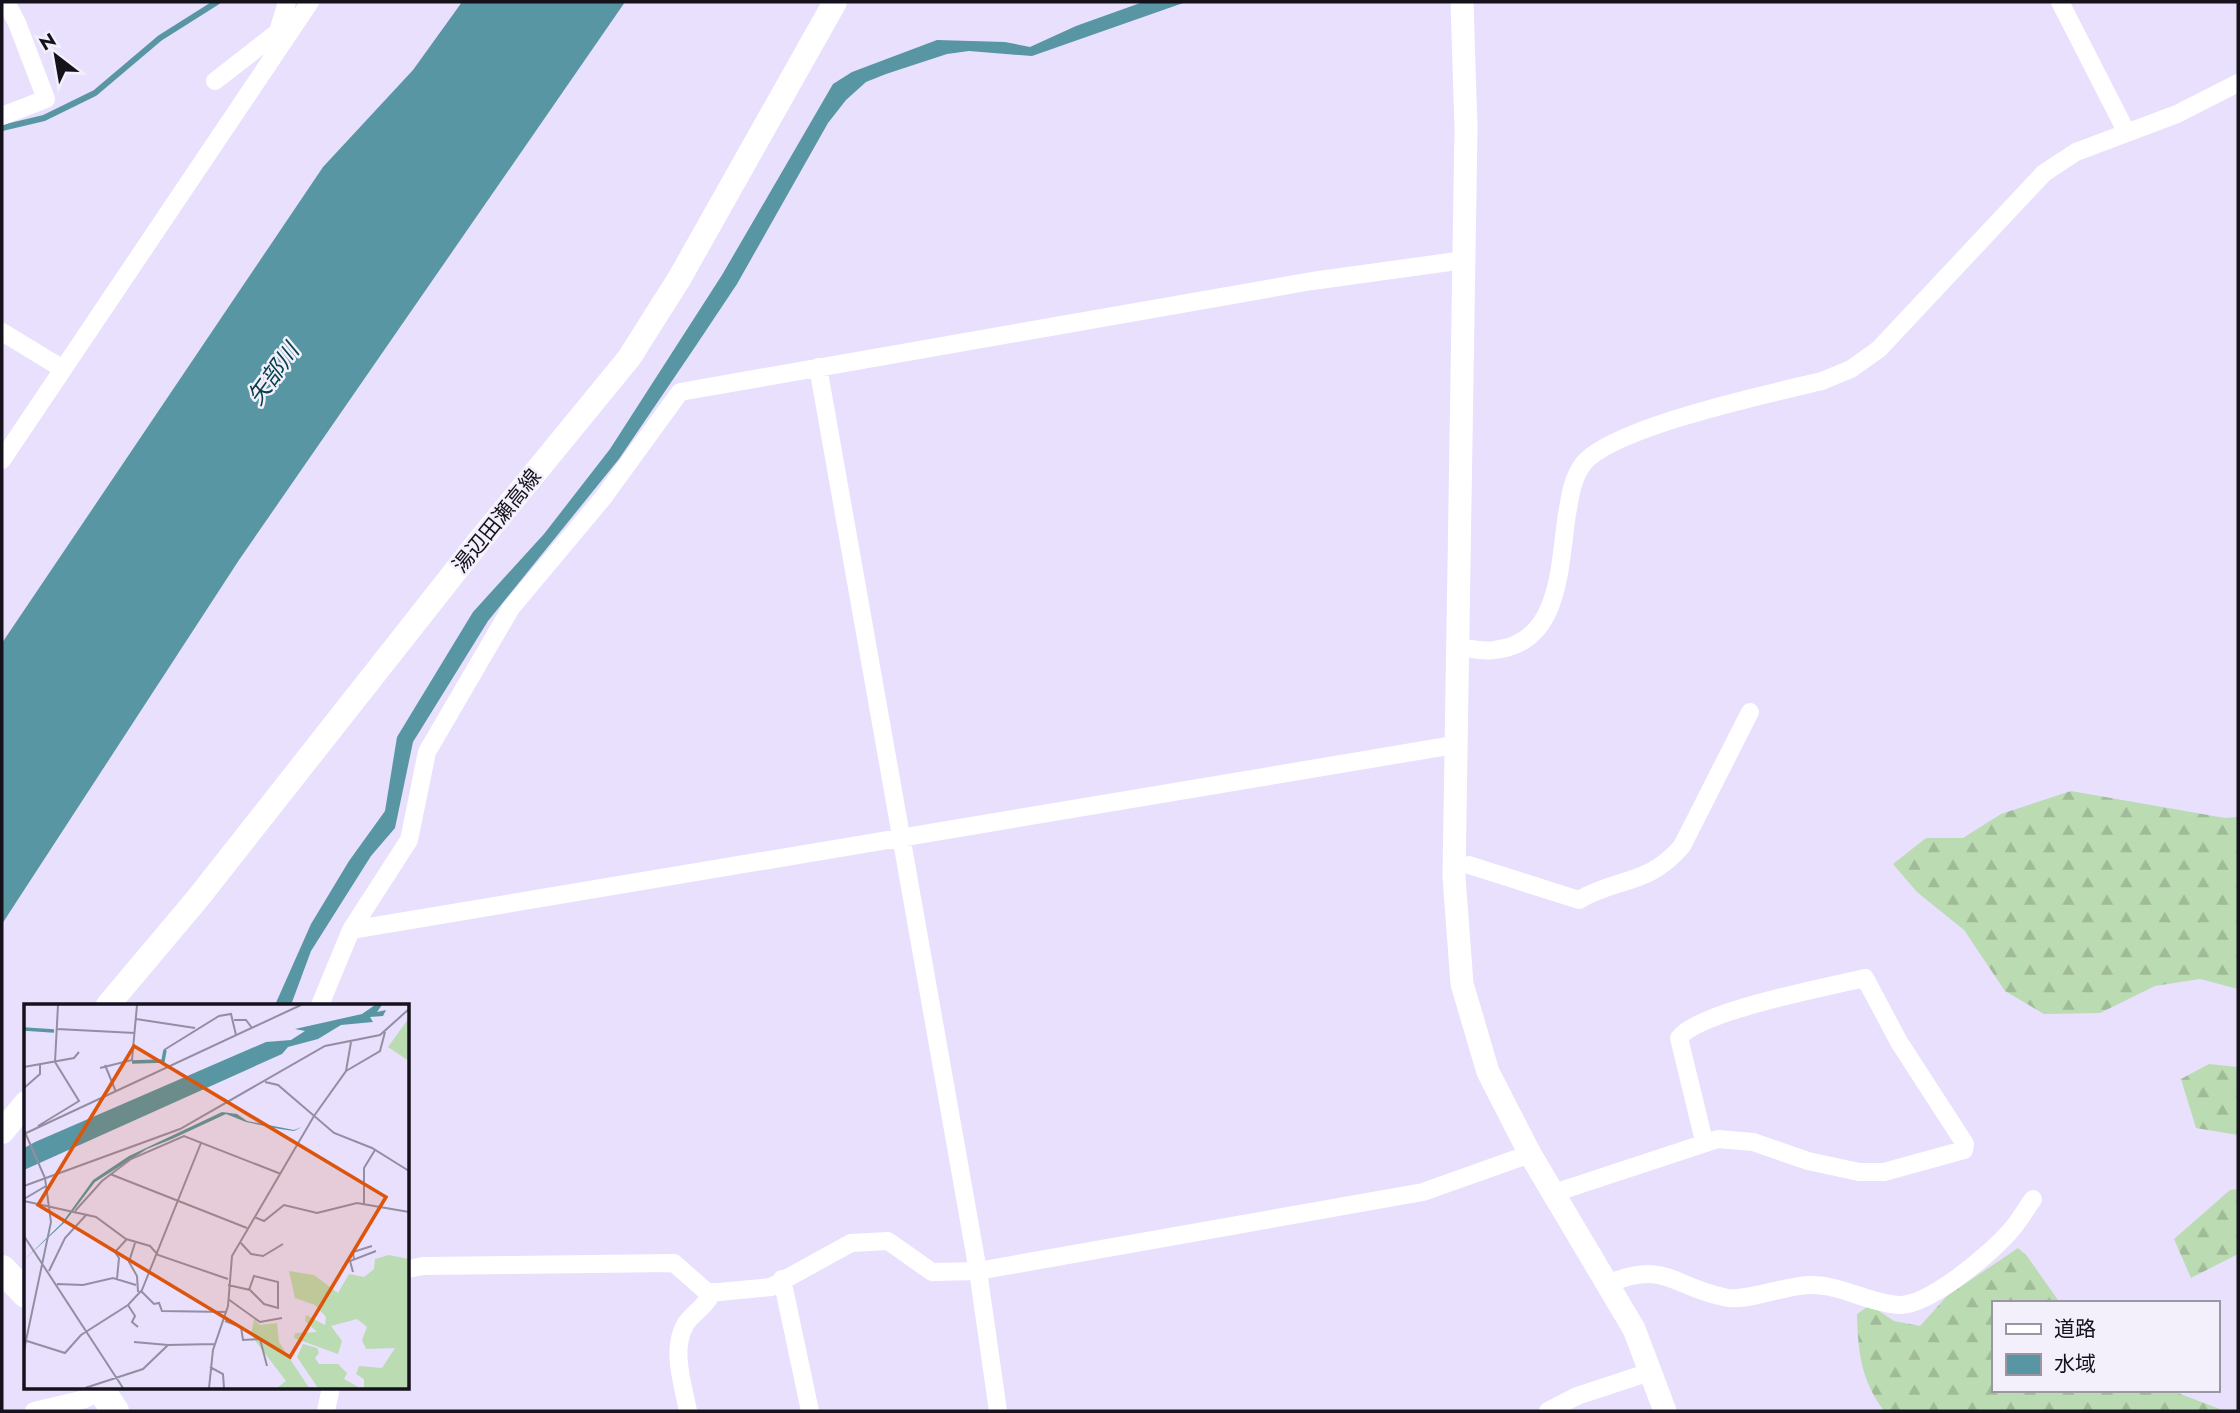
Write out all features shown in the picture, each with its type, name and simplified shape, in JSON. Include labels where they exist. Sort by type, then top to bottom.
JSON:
[{"type":"main road","name":"湯辺田瀬高線","points":[[109,1004],[198,898],[468,556],[629,358],[679,279],[835,2]]},
{"type":"main road","points":[[2,1132],[24,1105]]},
{"type":"main road","points":[[2,1269],[24,1292]]},
{"type":"street","points":[[2,116],[46,99],[18,23],[6,2]]},
{"type":"street","points":[[276,52],[278,30],[287,2]]},
{"type":"street","points":[[1462,2],[1466,128],[1454,745],[1454,877],[1462,984],[1488,1072],[1530,1154],[1634,1329],[1665,1411]]},
{"type":"street","points":[[2060,2],[2127,133]]},
{"type":"street","points":[[215,81],[305,9]]},
{"type":"street","points":[[2,460],[305,9]]},
{"type":"street","points":[[1457,647],[1493,651],[1518,646],[1538,631],[1553,601],[1572,487],[1583,464],[1600,449],[1637,432],[1822,381],[1851,369],[1879,349],[2044,173],[2077,152],[2177,114],[2238,83]]},
{"type":"street","points":[[320,1004],[351,930],[409,840],[427,752],[511,608],[603,498],[680,392],[1298,284],[1464,260]]},
{"type":"street","points":[[2,332],[63,369]]},
{"type":"street","points":[[818,367],[978,1271],[998,1411]]},
{"type":"street","points":[[1469,865],[1579,900],[1593,892],[1628,883],[1667,863],[1682,846],[1750,712]]},
{"type":"street","points":[[351,930],[1454,745]]},
{"type":"street","points":[[1554,1194],[1704,1141],[1718,1139],[1753,1142],[1808,1161],[1859,1172],[1884,1172],[1926,1162],[1964,1150],[1965,1144],[1899,1042],[1865,978],[1736,1010],[1686,1028],[1679,1038],[1688,1084],[1704,1141]]},
{"type":"street","points":[[410,1269],[423,1266],[674,1263],[708,1293],[771,1287],[851,1243],[888,1241],[932,1272],[978,1271],[1423,1192],[1530,1154]]},
{"type":"street","points":[[1607,1284],[1633,1273],[1658,1272],[1703,1292],[1732,1299],[1790,1285],[1832,1285],[1871,1300],[1902,1305],[1927,1296],[1982,1258],[2013,1228],[2033,1199]]},
{"type":"street","points":[[782,1279],[810,1411]]},
{"type":"street","points":[[688,1411],[678,1346],[686,1324],[706,1307],[713,1292]]},
{"type":"street","points":[[1548,1411],[1577,1396],[1650,1373]]},
{"type":"street","points":[[326,1411],[331,1388]]},
{"type":"street","points":[[34,1411],[105,1394]]},
{"type":"green space","points":[[2071,791],[2225,818],[2238,817],[2238,989],[2200,979],[2155,986],[2100,1013],[2044,1014],[2005,991],[1964,930],[1917,892],[1893,864],[1926,838],[1963,838],[2001,814]]},
{"type":"green space","points":[[2209,1064],[2238,1067],[2238,1135],[2196,1128],[2181,1079]]},
{"type":"green space","points":[[2238,1189],[2238,1254],[2191,1278],[2174,1239],[2230,1190]]},
{"type":"green space","points":[[2018,1248],[2027,1256],[2059,1301],[1992,1301],[1992,1392],[2175,1392],[2225,1411],[1884,1411],[1870,1388],[1862,1365],[1857,1314],[1870,1305],[1894,1321],[1920,1326],[1947,1296]]},
{"type":"water","name":"矢部川","points":[[462,2],[625,2],[239,560],[2,924],[2,643],[323,167],[413,70]]},
{"type":"water","points":[[1143,2],[1186,2],[1032,56],[969,51],[947,54],[866,82],[846,100],[828,123],[737,284],[619,459],[488,621],[413,742],[395,828],[371,856],[311,951],[291,1004],[275,1004],[311,924],[349,861],[385,811],[397,737],[473,612],[544,534],[610,449],[722,275],[833,84],[852,72],[937,40],[1005,42],[1030,47],[1076,26]]},
{"type":"waterway","points":[[2,128],[44,118],[95,93],[160,38],[217,2]]}]
